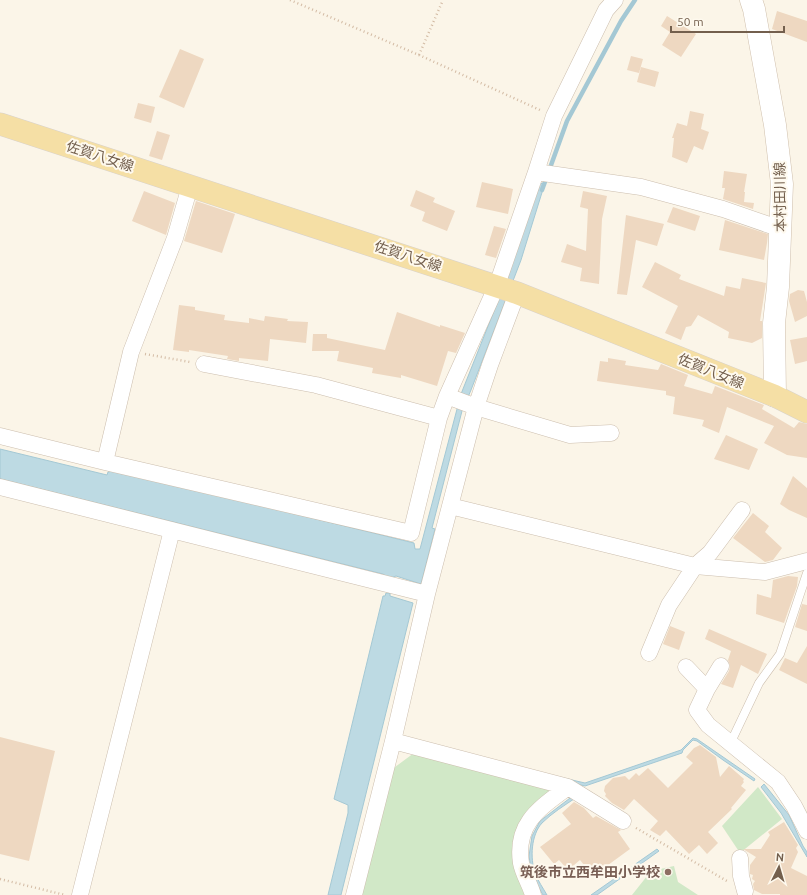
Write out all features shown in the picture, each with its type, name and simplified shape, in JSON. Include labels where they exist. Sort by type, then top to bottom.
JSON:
[{"type":"main road","name":"本村田川線","points":[[751,0],[754,9],[775,125],[782,184],[778,287],[774,323],[775,396]]},
{"type":"main road","name":"佐賀八女線","points":[[0,124],[517,292],[775,396],[807,412]]},
{"type":"street","points":[[0,436],[411,533],[439,418],[447,396],[497,285],[554,116],[606,10],[615,0]]},
{"type":"street","points":[[536,172],[640,187],[723,209],[781,229]]},
{"type":"street","points":[[105,462],[131,352],[175,238],[190,186]]},
{"type":"street","points":[[354,895],[393,741],[427,594],[476,407],[517,292]]},
{"type":"street","points":[[204,364],[316,385],[439,418]]},
{"type":"street","points":[[447,396],[476,407],[570,435],[611,433]]},
{"type":"street","points":[[0,487],[427,594]]},
{"type":"street","points":[[450,506],[695,566],[765,572],[807,561]]},
{"type":"street","points":[[649,653],[669,605],[695,566],[710,553],[742,510]]},
{"type":"street","points":[[80,895],[172,530]]},
{"type":"street","points":[[721,666],[707,689],[697,710],[708,725],[778,782],[794,806],[807,831]]},
{"type":"street","points":[[686,667],[707,689]]},
{"type":"street","points":[[393,741],[568,787],[623,821]]},
{"type":"street","points":[[533,895],[521,864],[520,842],[527,826],[538,810],[568,787]]},
{"type":"street","points":[[740,858],[741,876],[745,891]]},
{"type":"lane","points":[[730,744],[759,683],[780,654],[807,573]]},
{"type":"path","points":[[290,0],[419,55],[554,116]]},
{"type":"path","points":[[419,55],[443,0]]},
{"type":"path","points":[[131,352],[204,364]]},
{"type":"path","points":[[623,821],[745,891]]},
{"type":"path","points":[[0,880],[66,895]]},
{"type":"green space","points":[[414,753],[549,786],[550,793],[526,819],[529,895],[359,895],[391,770]]},
{"type":"green space","points":[[758,787],[782,819],[740,853],[722,826]]},
{"type":"green space","points":[[674,866],[678,882],[698,895],[632,895],[651,871]]},
{"type":"water","points":[[540,182],[544,186],[521,260],[462,411],[432,528],[435,529],[421,584],[396,576],[389,579],[383,574],[0,479],[0,449],[107,475],[108,472],[117,470],[414,543],[415,549],[420,549],[461,394],[508,276]]},
{"type":"water","points":[[386,593],[390,593],[390,596],[413,603],[341,895],[328,895],[348,813],[348,805],[334,799],[383,596],[385,596]]},
{"type":"water","points":[[693,738],[697,739],[755,779],[754,781],[697,741],[693,740],[682,753],[585,786],[407,742],[585,783],[681,750]]},
{"type":"water","points":[[764,784],[789,815],[807,852],[807,857],[781,813],[761,787]]},
{"type":"water","points":[[574,795],[577,797],[542,823],[538,828],[534,840],[532,847],[532,861],[536,876],[547,895],[543,895],[532,875],[529,856],[532,836],[540,821]]},
{"type":"water","points":[[657,849],[659,851],[597,895],[591,895]]},
{"type":"building","points":[[777,11],[807,21],[807,42],[772,29]]},
{"type":"building","points":[[667,16],[696,34],[681,57],[662,45],[670,32],[661,26]]},
{"type":"building","points":[[180,49],[204,59],[184,108],[159,97]]},
{"type":"building","points":[[631,56],[643,59],[639,73],[627,70]]},
{"type":"building","points":[[641,67],[659,72],[655,87],[637,82]]},
{"type":"building","points":[[138,103],[155,107],[151,123],[134,118]]},
{"type":"building","points":[[690,111],[704,114],[701,129],[709,132],[703,150],[694,146],[687,163],[672,157],[674,138],[672,138],[677,123],[687,126]]},
{"type":"building","points":[[157,131],[170,135],[162,160],[149,156]]},
{"type":"building","points":[[724,171],[747,174],[744,202],[754,203],[753,209],[723,199],[725,188],[722,188]]},
{"type":"building","points":[[482,182],[513,189],[508,214],[476,207]]},
{"type":"building","points":[[416,190],[435,198],[433,202],[455,211],[447,231],[422,221],[425,212],[410,206]]},
{"type":"building","points":[[144,191],[175,203],[166,235],[132,221]]},
{"type":"building","points":[[583,191],[607,196],[602,219],[599,284],[580,281],[582,268],[561,262],[567,244],[586,251],[588,209],[580,207]]},
{"type":"building","points":[[196,201],[235,214],[222,253],[184,241]]},
{"type":"building","points":[[673,207],[700,216],[695,231],[667,222]]},
{"type":"building","points":[[626,215],[664,224],[657,246],[636,240],[627,295],[617,294]]},
{"type":"building","points":[[725,220],[768,234],[764,260],[719,250]]},
{"type":"building","points":[[494,226],[506,229],[496,258],[485,255]]},
{"type":"building","points":[[655,262],[681,275],[679,279],[724,296],[726,286],[740,289],[742,278],[766,283],[760,321],[762,321],[762,338],[752,343],[728,338],[729,332],[698,315],[691,326],[686,327],[681,340],[665,333],[678,306],[642,287]]},
{"type":"building","points":[[798,290],[804,291],[807,302],[807,316],[795,322],[789,301],[790,294]]},
{"type":"building","points":[[179,305],[195,307],[195,310],[225,315],[224,320],[249,323],[249,318],[264,321],[265,316],[288,319],[287,321],[308,322],[306,343],[270,339],[268,361],[239,358],[239,361],[227,359],[228,356],[189,350],[189,352],[173,350]]},
{"type":"building","points":[[397,312],[440,327],[440,325],[465,333],[456,353],[448,351],[437,386],[401,375],[401,378],[372,373],[373,368],[337,361],[339,351],[312,351],[313,334],[327,334],[327,338],[385,350]]},
{"type":"building","points":[[807,337],[807,361],[795,364],[790,340]]},
{"type":"building","points":[[608,358],[626,361],[625,365],[658,370],[661,364],[688,375],[684,386],[712,394],[715,386],[764,405],[762,409],[794,428],[799,422],[807,424],[807,458],[787,455],[764,443],[774,426],[727,407],[719,433],[702,426],[704,420],[673,414],[675,397],[666,395],[666,391],[597,381],[600,361],[608,362]]},
{"type":"building","points":[[726,435],[758,449],[749,470],[714,459]]},
{"type":"building","points":[[793,476],[807,488],[807,518],[780,504]]},
{"type":"building","points":[[753,513],[769,526],[765,532],[782,548],[773,560],[765,562],[733,538]]},
{"type":"building","points":[[788,576],[798,577],[797,586],[784,623],[756,614],[757,594],[771,598],[773,580]]},
{"type":"building","points":[[802,604],[807,605],[807,631],[795,627]]},
{"type":"building","points":[[670,626],[685,632],[679,650],[663,644]]},
{"type":"building","points":[[709,629],[767,654],[758,674],[741,665],[733,688],[721,684],[729,671],[730,666],[728,660],[731,651],[705,639]]},
{"type":"building","points":[[807,646],[807,684],[779,670],[785,658],[797,663]]},
{"type":"building","points":[[0,737],[55,751],[29,861],[0,854]]},
{"type":"building","points":[[700,745],[716,757],[720,777],[729,766],[744,779],[741,786],[746,790],[731,808],[732,809],[708,832],[718,843],[707,854],[699,845],[689,854],[666,830],[660,836],[650,830],[658,821],[634,799],[624,810],[612,803],[605,796],[606,794],[604,791],[605,786],[613,778],[625,776],[629,780],[636,773],[639,776],[648,768],[668,788],[693,763],[686,757],[694,748]]},
{"type":"building","points":[[574,802],[584,808],[593,818],[596,816],[621,830],[618,832],[630,849],[593,876],[580,860],[568,870],[559,860],[554,864],[540,847],[571,824],[562,813]]},
{"type":"building","points":[[784,822],[798,845],[796,848],[798,852],[791,868],[807,876],[807,895],[762,894],[754,890],[753,884],[755,881],[752,879],[753,875],[750,874],[750,865],[756,857],[743,849],[761,849],[770,835],[768,832]]},
{"type":"waterway","points":[[542,190],[567,121],[621,21],[635,0]]},
{"type":"place","name":"筑後市立西牟田小学校","points":[[668,872]]}]
